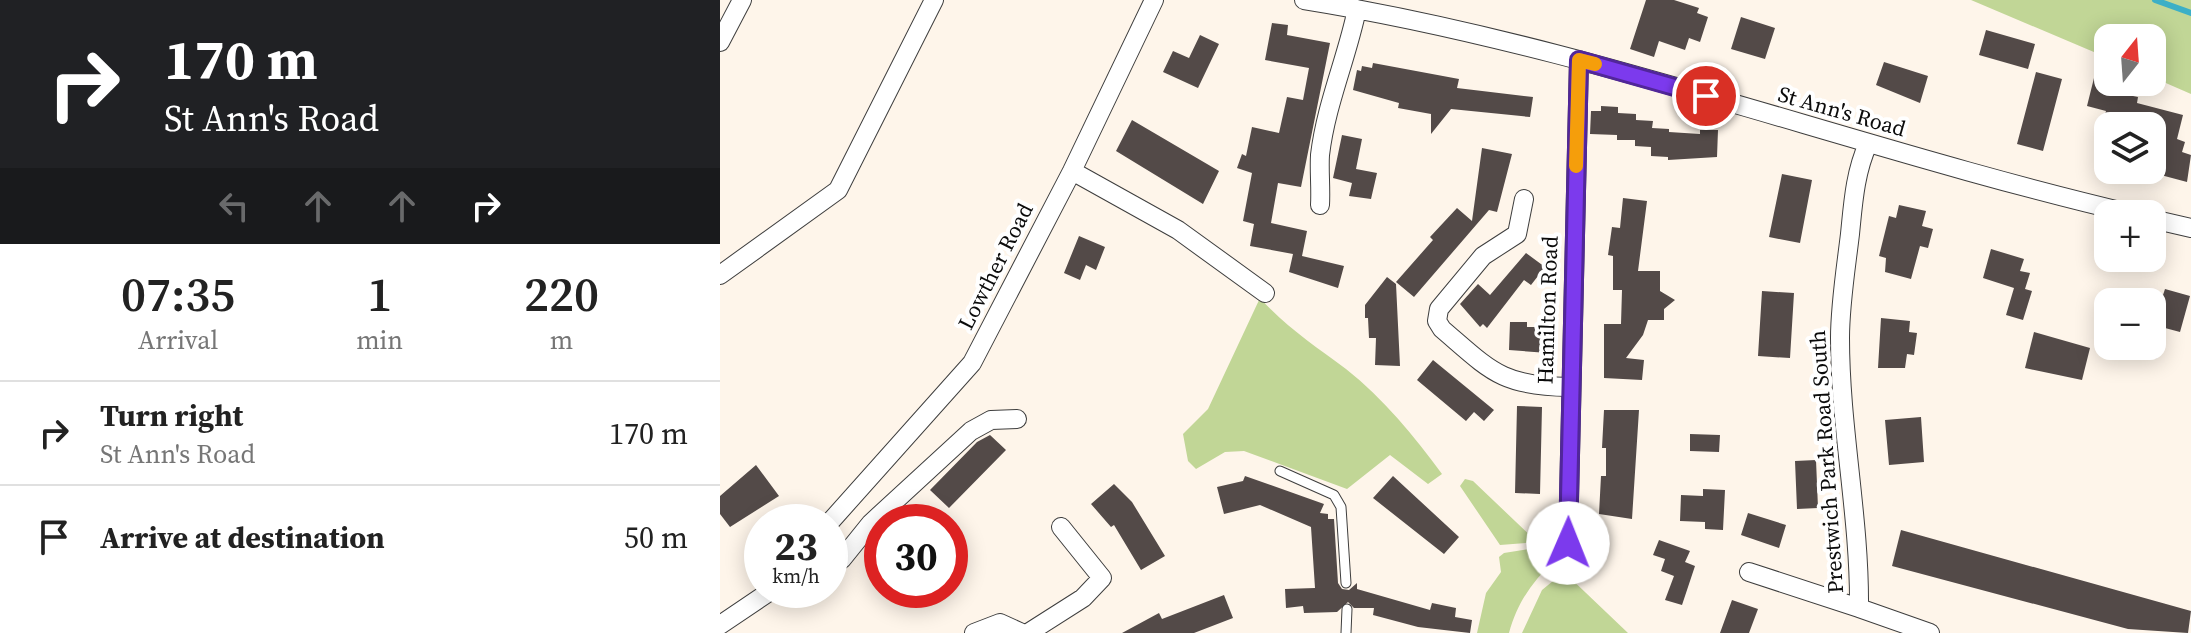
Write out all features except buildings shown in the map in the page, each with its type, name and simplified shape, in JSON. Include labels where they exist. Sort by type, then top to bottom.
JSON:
[{"type":"street","points":[[720,42],[742,0]]},
{"type":"street","points":[[720,275],[838,190],[934,0]]},
{"type":"street","name":"Lowther Road","points":[[846,504],[972,363],[1072,171],[1154,0]]},
{"type":"street","name":"St Ann's Road","points":[[1304,0],[1357,9],[1579,60],[1868,144],[2094,204]]},
{"type":"street","points":[[1320,205],[1320,154],[1336,75],[1348,54],[1357,9]]},
{"type":"street","name":"Hamilton Road","points":[[1563,561],[1568,543],[1569,387],[1579,60]]},
{"type":"street","name":"Prestwich Park Road South","points":[[1868,144],[1860,161],[1840,337],[1847,456],[1860,566],[1859,608],[1930,633]]},
{"type":"street","points":[[1072,171],[1149,212],[1265,293]]},
{"type":"street","points":[[1524,199],[1517,234],[1483,256],[1439,309],[1437,321],[1442,329],[1496,375],[1535,386],[1569,387]]},
{"type":"street","points":[[2166,222],[2191,228]]},
{"type":"street","points":[[848,552],[871,523],[971,431],[991,420],[1017,419]]},
{"type":"street","points":[[974,633],[1000,623],[1025,633],[1083,598],[1102,578],[1061,527]]},
{"type":"street","points":[[1749,572],[1859,608]]},
{"type":"street","points":[[720,625],[745,608]]},
{"type":"lane","points":[[1280,471],[1334,495],[1341,507],[1346,583]]},
{"type":"lane","points":[[1346,633],[1347,609]]},
{"type":"green space","points":[[1971,0],[2191,0],[2191,94],[2166,83],[2166,24],[2094,24],[2094,52]]},
{"type":"green space","points":[[1260,298],[1290,327],[1346,369],[1386,405],[1442,474],[1428,484],[1390,455],[1347,489],[1244,451],[1225,452],[1196,469],[1188,461],[1183,434],[1208,409]]},
{"type":"green space","points":[[1465,479],[1473,481],[1537,542],[1500,545],[1460,486]]},
{"type":"green space","points":[[1529,549],[1544,551],[1554,561],[1526,594],[1509,633],[1477,633],[1486,593],[1501,572],[1499,557],[1504,553]]},
{"type":"green space","points":[[1564,572],[1628,633],[1522,633],[1542,590]]},
{"type":"waterway","points":[[2155,0],[2191,13]]},
{"type":"slow traffic","points":[[1576,166],[1579,60],[1595,64]]},
{"type":"route","points":[[1568,543],[1569,387],[1579,60],[1706,96]]}]
